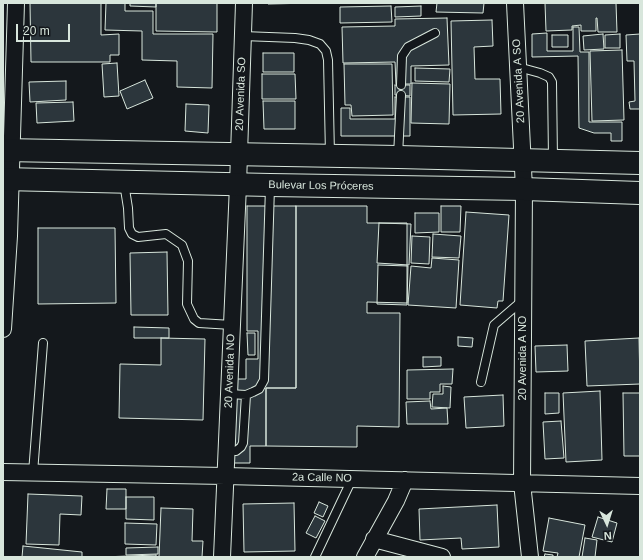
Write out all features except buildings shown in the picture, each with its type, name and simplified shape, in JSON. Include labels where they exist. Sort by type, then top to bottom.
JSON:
[{"type":"street","points":[[3,329],[8,111],[16,3]]},
{"type":"street","name":"20 Avenida SO","points":[[238,185],[244,3]]},
{"type":"street","name":"20 Avenida A SO","points":[[515,3],[522,160]]},
{"type":"street","points":[[7,150],[640,162]]},
{"type":"street","name":"20 Avenida A NO","points":[[522,160],[524,189],[522,483],[530,557]]},
{"type":"street","name":"Bulevar Los Próceres","points":[[7,179],[270,186],[524,189],[640,193]]},
{"type":"street","name":"20 Avenida NO","points":[[222,557],[238,185]]},
{"type":"street","name":"2a Calle NO","points":[[3,472],[640,486]]},
{"type":"street","points":[[365,557],[396,501],[405,480]]},
{"type":"street","points":[[374,539],[442,557]]},
{"type":"lane","points":[[401,85],[402,56],[408,47],[435,33]]},
{"type":"lane","points":[[243,36],[309,40],[320,44],[326,51],[328,60],[330,156]]},
{"type":"lane","points":[[518,67],[540,73],[549,77],[552,82],[553,160]]},
{"type":"lane","points":[[398,157],[401,95]]},
{"type":"lane","points":[[124,182],[129,228],[132,234],[138,237],[166,234],[182,245],[188,261],[187,304],[194,319],[199,323],[232,325]]},
{"type":"lane","points":[[229,394],[246,395],[259,389],[264,380],[270,186]]},
{"type":"lane","points":[[481,382],[494,325],[524,299]]},
{"type":"lane","points":[[33,473],[43,343]]},
{"type":"lane","points":[[226,450],[236,450],[241,448],[243,443],[246,395]]},
{"type":"lane","points":[[315,557],[352,479]]}]
